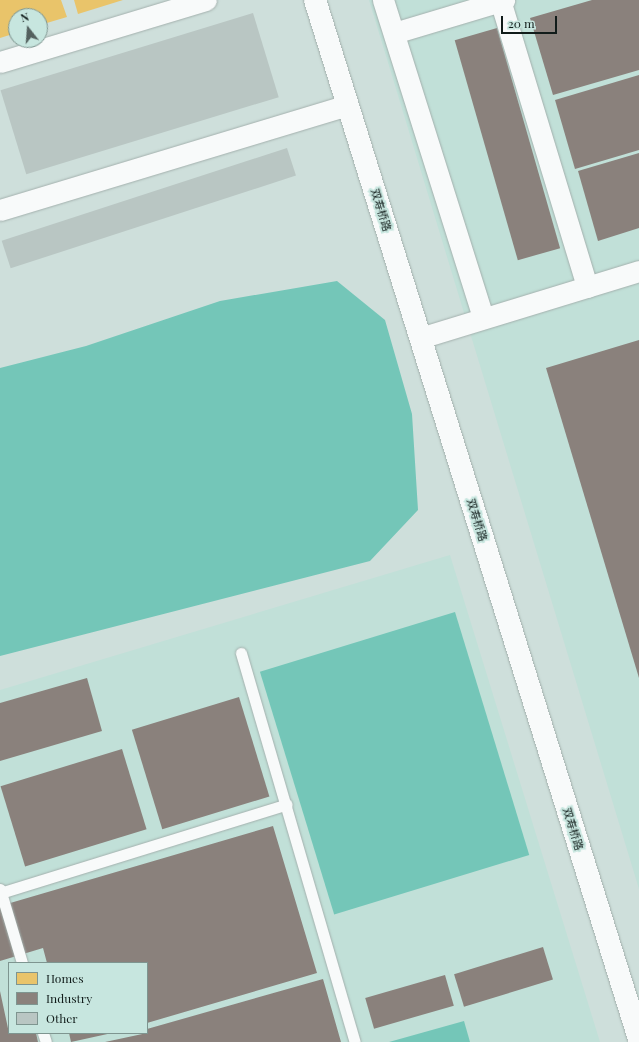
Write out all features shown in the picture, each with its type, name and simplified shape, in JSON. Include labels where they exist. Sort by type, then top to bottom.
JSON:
[{"type":"street","name":"双寿桥路","points":[[315,0],[639,1039]]},
{"type":"street","points":[[384,0],[483,318]]},
{"type":"street","points":[[394,33],[502,0],[587,287]]},
{"type":"street","points":[[0,62],[196,2]]},
{"type":"street","points":[[0,210],[348,105]]},
{"type":"street","points":[[420,338],[639,271]]},
{"type":"lane","points":[[241,653],[287,804],[355,1042]]},
{"type":"lane","points":[[22,962],[0,892],[287,804]]},
{"type":"shaded area","points":[[369,0],[639,0],[639,889]]},
{"type":"shaded area","points":[[450,555],[600,1042],[0,1042],[0,690]]},
{"type":"green space","points":[[337,281],[385,320],[412,414],[418,510],[370,561],[0,656],[0,368],[86,346],[220,301]]},
{"type":"green space","points":[[455,612],[529,855],[334,915],[260,672]]},
{"type":"green space","points":[[464,1021],[470,1042],[389,1042]]},
{"type":"building: Homes","points":[[0,0],[61,0],[67,17],[48,23],[48,8],[8,8],[8,36],[0,38]]},
{"type":"building: Homes","points":[[74,0],[123,0],[78,14]]},
{"type":"building: Industry","points":[[592,0],[639,0],[639,70],[553,95],[530,18]]},
{"type":"building: Industry","points":[[497,28],[560,248],[518,260],[455,40]]},
{"type":"building: Industry","points":[[639,75],[639,150],[575,169],[555,100]]},
{"type":"building: Industry","points":[[639,153],[639,228],[598,241],[578,171]]},
{"type":"building: Industry","points":[[639,340],[639,678],[546,368]]},
{"type":"building: Industry","points":[[87,678],[102,731],[0,761],[0,703]]},
{"type":"building: Industry","points":[[239,697],[269,796],[162,829],[132,730]]},
{"type":"building: Industry","points":[[122,749],[147,829],[25,866],[1,786]]},
{"type":"building: Industry","points":[[273,826],[317,973],[148,1023],[148,962],[47,962],[43,948],[0,961],[0,906]]},
{"type":"building: Industry","points":[[543,947],[553,980],[464,1007],[454,974]]},
{"type":"building: Industry","points":[[445,975],[454,1006],[374,1029],[365,998]]},
{"type":"building: Industry","points":[[323,979],[341,1042],[105,1042],[148,1034],[148,1029]]},
{"type":"building: Industry","points":[[0,991],[8,1034],[36,1034],[38,1042],[0,1042]]},
{"type":"building: Industry","points":[[69,1034],[107,1034],[71,1042]]},
{"type":"building: Other","points":[[253,13],[279,97],[26,174],[1,90]]},
{"type":"building: Other","points":[[287,148],[296,176],[11,268],[2,241]]}]
